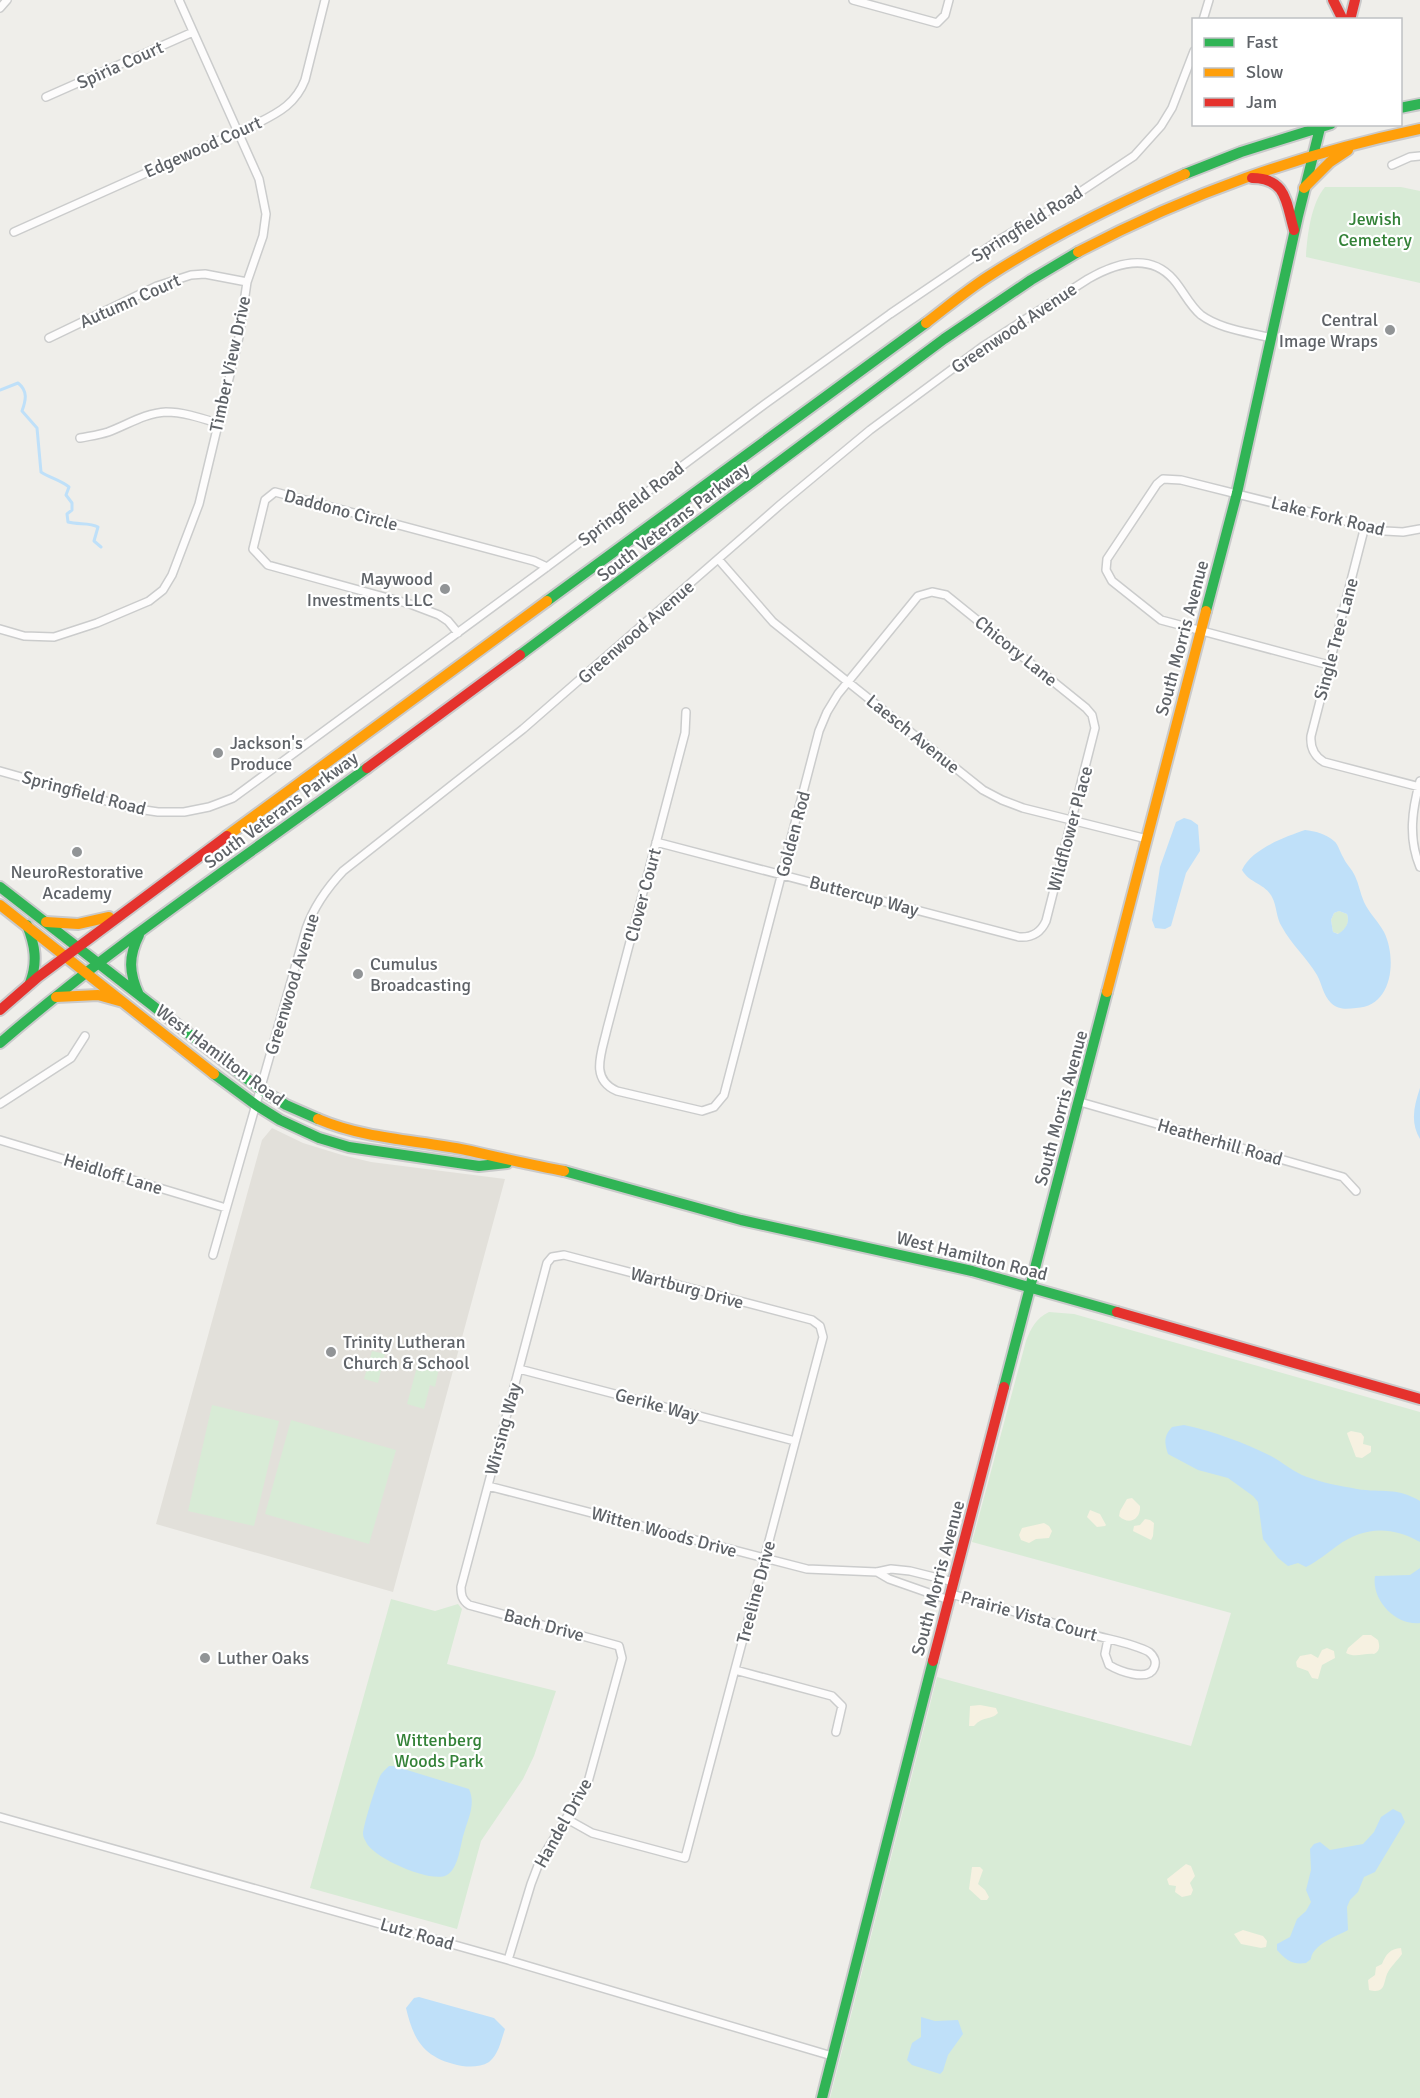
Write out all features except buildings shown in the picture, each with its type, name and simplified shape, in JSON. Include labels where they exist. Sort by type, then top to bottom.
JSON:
[{"type":"main road","points":[[1333,0],[1342,18]]},
{"type":"main road","points":[[1350,18],[1355,0]]},
{"type":"main road","points":[[1402,108],[1420,104]]},
{"type":"main road","name":"South Veterans Parkway","points":[[0,1010],[77,946],[988,277],[1052,238],[1165,181],[1244,150],[1321,126]]},
{"type":"main road","name":"South Morris Avenue","points":[[822,2098],[1237,493],[1262,390],[1294,230],[1313,155],[1324,126]]},
{"type":"main road","name":"South Veterans Parkway","points":[[0,1044],[54,997],[141,932],[594,601],[952,333],[1033,279],[1068,258],[1144,219],[1207,191],[1313,155],[1420,129]]},
{"type":"main road","points":[[1304,188],[1330,162],[1359,143]]},
{"type":"main road","points":[[1244,178],[1267,178],[1276,184],[1283,192],[1294,230]]},
{"type":"main road","name":"West Hamilton Road","points":[[0,887],[260,1089],[286,1105],[334,1126],[369,1135],[465,1150],[513,1162],[574,1173],[741,1220],[933,1262],[1031,1287],[1420,1399]]},
{"type":"main road","name":"West Hamilton Road","points":[[0,905],[256,1105],[300,1130],[349,1147],[398,1155],[479,1166],[513,1162]]},
{"type":"main road","points":[[46,922],[78,926],[94,923],[125,911]]},
{"type":"main road","points":[[27,926],[34,943],[37,963],[29,985]]},
{"type":"main road","points":[[139,995],[129,959],[141,932]]},
{"type":"main road","points":[[54,997],[93,994],[115,998],[123,1002]]},
{"type":"street","points":[[0,8],[7,0]]},
{"type":"street","name":"Timber View Drive","points":[[0,629],[24,636],[54,637],[127,612],[149,601],[163,590],[180,559],[199,504],[239,337],[247,282],[263,236],[266,214],[259,179],[179,0]]},
{"type":"street","name":"Edgewood Court","points":[[14,232],[238,132],[289,105],[300,92],[325,0]]},
{"type":"street","points":[[853,0],[937,23],[945,15],[949,0]]},
{"type":"street","points":[[1204,18],[1209,0]]},
{"type":"street","name":"Spiria Court","points":[[46,97],[193,32]]},
{"type":"street","name":"Springfield Road","points":[[0,771],[131,808],[158,812],[184,812],[209,807],[233,798],[756,410],[890,314],[1002,238],[1119,168],[1134,156],[1161,126],[1172,108],[1192,56]]},
{"type":"street","points":[[1392,165],[1420,156]]},
{"type":"street","name":"Greenwood Avenue","points":[[213,1255],[306,929],[315,908],[335,880],[350,865],[523,729],[870,430],[1006,331],[1107,268],[1124,263],[1143,263],[1155,267],[1168,274],[1196,310],[1207,319],[1227,327],[1271,338]]},
{"type":"street","name":"Autumn Court","points":[[49,338],[157,286],[183,277],[205,274],[247,282]]},
{"type":"street","points":[[80,438],[109,432],[142,417],[159,413],[187,415],[218,423]]},
{"type":"street","name":"Lake Fork Road","points":[[1201,632],[1155,616],[1112,581],[1108,575],[1106,563],[1162,479],[1175,479],[1237,493],[1394,532],[1420,529]]},
{"type":"street","name":"Daddono Circle","points":[[458,633],[448,621],[419,607],[268,566],[253,549],[265,500],[274,492],[534,561],[547,567]]},
{"type":"street","name":"Single Tree Lane","points":[[1365,526],[1311,736],[1314,753],[1324,762],[1420,785]]},
{"type":"street","name":"Laesch Avenue","points":[[719,560],[773,622],[983,790],[1012,804],[1147,839]]},
{"type":"street","name":"Golden Rod","points":[[714,1107],[724,1095],[819,731],[833,703],[848,682],[918,596],[929,592]]},
{"type":"street","name":"Chicory Lane","points":[[929,592],[946,595],[1086,708],[1094,721]]},
{"type":"street","points":[[1201,632],[1329,665]]},
{"type":"street","name":"Clover Court","points":[[686,712],[685,733],[599,1064],[602,1077],[611,1088],[697,1111],[706,1111],[714,1107]]},
{"type":"street","name":"Wildflower Place","points":[[1036,933],[1046,921],[1095,733],[1094,721]]},
{"type":"street","points":[[1420,785],[1413,807],[1412,831],[1415,854],[1420,867]]},
{"type":"street","name":"Buttercup Way","points":[[657,842],[1019,937],[1036,933]]},
{"type":"street","points":[[0,1104],[70,1058],[85,1036]]},
{"type":"street","name":"Heatherhill Road","points":[[1080,1102],[1343,1177],[1356,1191]]},
{"type":"street","name":"Heidloff Lane","points":[[0,1140],[226,1208]]},
{"type":"street","name":"Wartburg Drive","points":[[552,1257],[564,1255],[812,1320],[820,1326]]},
{"type":"street","name":"Wirsing Way","points":[[464,1602],[461,1587],[547,1263],[552,1257]]},
{"type":"street","name":"Treeline Drive","points":[[567,1819],[592,1833],[685,1858],[823,1337],[820,1326]]},
{"type":"street","name":"Gerike Way","points":[[519,1369],[795,1441]]},
{"type":"street","name":"Witten Woods Drive","points":[[488,1486],[807,1569],[877,1572],[891,1569],[910,1571],[954,1582]]},
{"type":"street","name":"Witten Woods Drive","points":[[877,1572],[889,1580],[950,1597]]},
{"type":"street","name":"Prairie Vista Court","points":[[950,1597],[1108,1639],[1152,1654],[1156,1664],[1154,1670],[1150,1674],[1141,1675],[1109,1665],[1105,1654],[1108,1639]]},
{"type":"street","name":"Bach Drive","points":[[464,1602],[619,1646],[622,1651]]},
{"type":"street","name":"Handel Drive","points":[[508,1960],[539,1863],[588,1782],[622,1651]]},
{"type":"street","points":[[735,1670],[832,1696],[842,1706],[836,1732]]},
{"type":"street","name":"Lutz Road","points":[[0,1817],[508,1960],[832,2056]]},
{"type":"shaded area","name":"Trinity Lutheran Church & School","points":[[272,1128],[303,1143],[371,1162],[505,1179],[393,1592],[156,1524],[262,1140]]},
{"type":"green space","name":"Jewish Cemetery","points":[[1325,187],[1401,187],[1420,191],[1420,283],[1306,257],[1313,211]]},
{"type":"green space","points":[[1339,911],[1347,914],[1348,923],[1339,934],[1333,932],[1331,920],[1334,913]]},
{"type":"green space","points":[[1049,1312],[1074,1314],[1420,1412],[1420,2098],[830,2098],[937,1677],[1191,1746],[1231,1613],[972,1542],[1026,1341],[1034,1324]]},
{"type":"green space","points":[[372,1351],[385,1354],[378,1383],[364,1379]]},
{"type":"green space","points":[[418,1363],[439,1368],[435,1387],[430,1385],[424,1409],[407,1404]]},
{"type":"green space","points":[[212,1405],[279,1421],[254,1526],[188,1511]]},
{"type":"green space","points":[[291,1420],[396,1450],[369,1544],[265,1514]]},
{"type":"green space","name":"Wittenberg Woods Park","points":[[391,1599],[435,1611],[458,1604],[462,1609],[447,1664],[556,1691],[534,1756],[523,1779],[481,1841],[457,1929],[310,1888]]},
{"type":"sand","points":[[1351,1431],[1361,1433],[1364,1437],[1363,1444],[1371,1446],[1371,1452],[1362,1458],[1356,1457],[1347,1433]]},
{"type":"sand","points":[[1132,1498],[1140,1506],[1140,1511],[1134,1520],[1130,1521],[1119,1516],[1127,1499]]},
{"type":"sand","points":[[1090,1510],[1100,1514],[1105,1526],[1097,1527],[1087,1517]]},
{"type":"sand","points":[[1145,1519],[1154,1523],[1151,1540],[1133,1531],[1134,1526],[1140,1525]]},
{"type":"sand","points":[[1044,1523],[1052,1531],[1049,1538],[1036,1539],[1029,1543],[1021,1540],[1019,1535],[1022,1528]]},
{"type":"sand","points":[[1363,1635],[1371,1635],[1378,1640],[1377,1651],[1374,1654],[1346,1653],[1348,1648]]},
{"type":"sand","points":[[1327,1648],[1334,1651],[1335,1658],[1322,1665],[1318,1679],[1312,1678],[1308,1671],[1297,1667],[1296,1662],[1300,1656],[1311,1654],[1318,1658],[1322,1650]]},
{"type":"sand","points":[[970,1706],[996,1708],[998,1713],[981,1720],[974,1726],[969,1726]]},
{"type":"sand","points":[[1186,1864],[1191,1866],[1195,1876],[1190,1883],[1193,1890],[1191,1895],[1182,1897],[1175,1892],[1176,1886],[1169,1885],[1167,1879]]},
{"type":"sand","points":[[972,1867],[980,1867],[983,1870],[978,1884],[989,1897],[987,1900],[981,1900],[969,1889]]},
{"type":"sand","points":[[1243,1930],[1263,1936],[1267,1941],[1266,1947],[1241,1944],[1234,1934]]},
{"type":"sand","points":[[1401,1948],[1402,1954],[1388,1971],[1381,1990],[1369,1990],[1368,1980],[1375,1975],[1376,1967],[1382,1964],[1389,1953]]},
{"type":"water","points":[[1184,818],[1198,825],[1200,851],[1186,873],[1171,926],[1165,929],[1155,928],[1152,920],[1160,867],[1176,822]]},
{"type":"water","points":[[1305,830],[1328,836],[1335,842],[1355,876],[1366,906],[1384,932],[1388,943],[1391,967],[1389,979],[1378,999],[1368,1006],[1343,1008],[1331,1003],[1326,997],[1319,978],[1282,927],[1274,901],[1269,893],[1242,870],[1246,863],[1261,850]],"holes":[[[1339,911],[1347,914],[1348,923],[1345,928],[1338,934],[1333,932],[1331,920],[1334,913]]]},
{"type":"water","points":[[1420,1088],[1420,1139],[1415,1126],[1414,1114]]},
{"type":"water","points":[[1184,1425],[1251,1447],[1271,1456],[1297,1473],[1313,1479],[1357,1489],[1397,1492],[1412,1497],[1420,1501],[1420,1542],[1399,1533],[1378,1530],[1347,1539],[1306,1567],[1298,1563],[1288,1566],[1278,1558],[1263,1539],[1258,1502],[1253,1496],[1228,1478],[1198,1470],[1168,1454],[1165,1443],[1167,1433],[1172,1427]]},
{"type":"water","points":[[1420,1568],[1420,1623],[1411,1623],[1394,1616],[1387,1610],[1377,1594],[1375,1576],[1410,1575]]},
{"type":"water","points":[[389,1766],[469,1789],[472,1800],[471,1811],[457,1862],[447,1875],[429,1876],[404,1868],[380,1855],[365,1840],[363,1835],[373,1796],[380,1776]]},
{"type":"water","points":[[1393,1809],[1401,1813],[1405,1822],[1375,1872],[1364,1877],[1358,1892],[1350,1900],[1347,1907],[1348,1930],[1320,1945],[1306,1963],[1286,1959],[1277,1950],[1277,1944],[1290,1937],[1297,1919],[1306,1911],[1311,1902],[1306,1890],[1311,1870],[1310,1849],[1314,1844],[1320,1842],[1330,1850],[1363,1844],[1374,1832],[1381,1817]]},
{"type":"water","points":[[419,1997],[494,2018],[505,2029],[492,2059],[483,2065],[465,2066],[450,2063],[431,2054],[413,2031],[406,2008],[414,1998]]},
{"type":"water","points":[[921,2017],[935,2021],[958,2020],[963,2034],[948,2055],[940,2074],[912,2065],[907,2060],[912,2043],[921,2037]]},
{"type":"waterway","points":[[0,390],[18,383],[25,392],[22,411],[37,428],[41,472],[69,487],[66,495],[72,503],[72,510],[67,514],[68,522],[98,527],[94,541],[101,547]]},
{"type":"traffic: fast","points":[[1402,108],[1420,104]]},
{"type":"traffic: fast","points":[[1206,611],[1237,493],[1298,216],[1320,126]]},
{"type":"traffic: fast","points":[[1185,174],[1241,152],[1325,126]]},
{"type":"traffic: fast","points":[[520,655],[944,339],[1031,280],[1078,252]]},
{"type":"traffic: fast","points":[[547,601],[926,323]]},
{"type":"traffic: fast","points":[[0,1043],[89,970],[367,768]]},
{"type":"traffic: fast","points":[[0,887],[260,1089],[286,1105],[318,1119]]},
{"type":"traffic: fast","points":[[27,925],[34,954],[34,968],[30,983]]},
{"type":"traffic: fast","points":[[139,935],[131,965],[139,995]]},
{"type":"traffic: fast","points":[[1004,1387],[1107,992]]},
{"type":"traffic: fast","points":[[214,1074],[280,1120],[319,1138],[349,1147],[479,1166],[507,1163]]},
{"type":"traffic: fast","points":[[564,1171],[741,1220],[972,1271],[1117,1312]]},
{"type":"traffic: fast","points":[[822,2098],[933,1661]]},
{"type":"traffic: slow","points":[[1078,252],[1161,212],[1245,178],[1330,151],[1420,129]]},
{"type":"traffic: slow","points":[[1304,188],[1330,162],[1348,150]]},
{"type":"traffic: slow","points":[[926,323],[981,281],[1036,247],[1110,208],[1185,174]]},
{"type":"traffic: slow","points":[[227,836],[547,601]]},
{"type":"traffic: slow","points":[[1107,992],[1206,611]]},
{"type":"traffic: slow","points":[[0,905],[214,1074]]},
{"type":"traffic: slow","points":[[46,922],[78,924],[109,917]]},
{"type":"traffic: slow","points":[[56,997],[98,995],[123,1002]]},
{"type":"traffic: slow","points":[[318,1119],[372,1135],[466,1150],[564,1171]]},
{"type":"traffic: jam","points":[[1333,0],[1342,18]]},
{"type":"traffic: jam","points":[[1350,18],[1355,0]]},
{"type":"traffic: jam","points":[[1252,178],[1264,179],[1279,187],[1294,230]]},
{"type":"traffic: jam","points":[[367,768],[520,655]]},
{"type":"traffic: jam","points":[[0,1010],[38,977],[227,836]]},
{"type":"traffic: jam","points":[[1117,1312],[1420,1399]]},
{"type":"traffic: jam","points":[[933,1661],[1004,1387]]},
{"type":"place","name":"Central Image Wraps","points":[[1390,330]]},
{"type":"place","name":"Maywood Investments LLC","points":[[445,589]]},
{"type":"place","name":"Jackson's Produce","points":[[218,753]]},
{"type":"place","name":"NeuroRestorative Academy","points":[[77,852]]},
{"type":"place","name":"Cumulus Broadcasting","points":[[358,974]]},
{"type":"place","name":"Trinity Lutheran Church & School","points":[[331,1352]]},
{"type":"place","name":"Luther Oaks","points":[[205,1658]]}]
